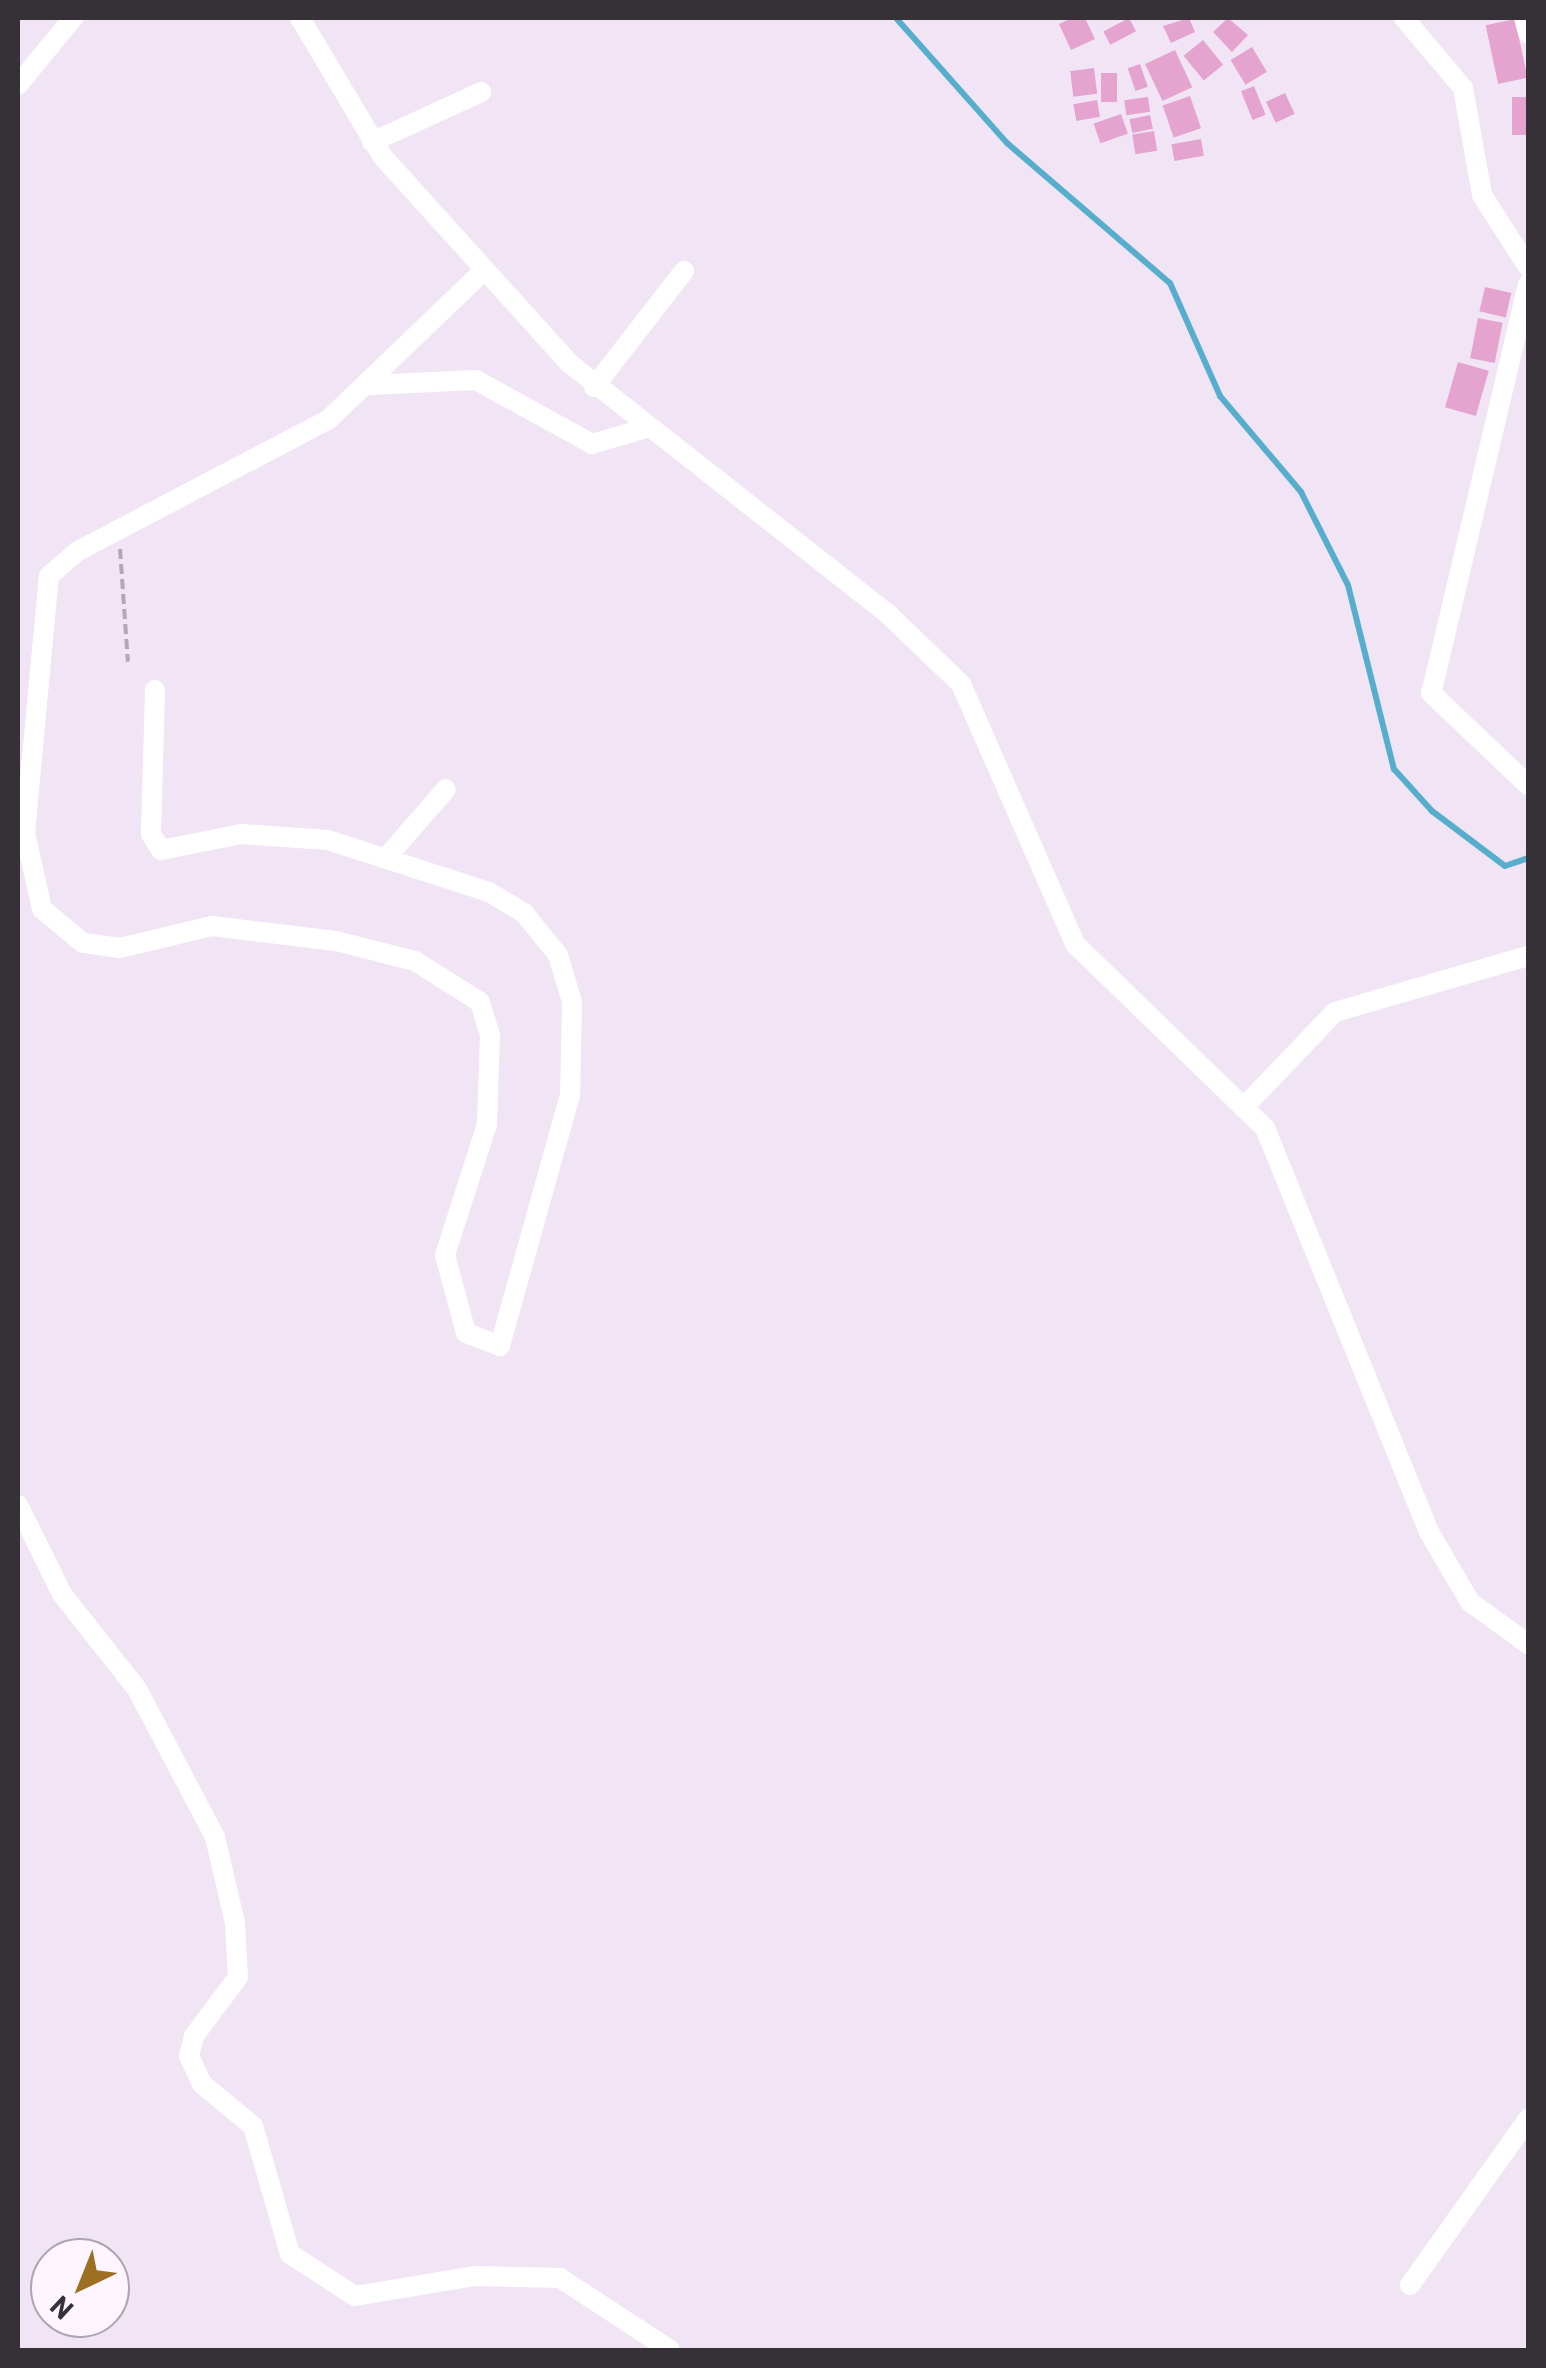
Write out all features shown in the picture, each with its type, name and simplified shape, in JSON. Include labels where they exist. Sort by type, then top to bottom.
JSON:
[{"type":"street","points":[[18,84],[73,18]]},
{"type":"street","points":[[300,18],[372,142],[482,273],[594,388],[954,675],[983,723],[1076,944],[1246,1104],[1271,1140],[1449,1572],[1492,1624],[1528,1644]]},
{"type":"street","points":[[1404,18],[1464,88],[1482,195],[1528,268]]},
{"type":"street","points":[[1524,18],[1528,33]]},
{"type":"street","points":[[372,142],[481,92]]},
{"type":"street","points":[[594,388],[684,271]]},
{"type":"street","points":[[156,690],[151,834],[161,850],[276,834],[386,858],[508,902],[550,941],[569,985],[575,1040],[563,1132],[510,1331],[496,1347],[466,1333],[445,1255],[448,1230],[480,1159],[489,1105],[490,1034],[472,994],[399,955],[272,932],[180,927],[98,947],[58,928],[35,895],[24,832],[42,591],[65,561],[119,529],[304,436],[368,385],[482,273]]},
{"type":"street","points":[[1528,284],[1431,693],[1528,785]]},
{"type":"street","points":[[368,385],[476,380],[592,444],[646,428]]},
{"type":"street","points":[[386,858],[446,789]]},
{"type":"street","points":[[1246,1104],[1335,1012],[1528,956]]},
{"type":"street","points":[[18,1504],[62,1594],[137,1690],[215,1837],[236,1923],[238,1977],[194,2036],[189,2056],[202,2084],[252,2126],[290,2254],[356,2296],[474,2276],[560,2278],[670,2350]]},
{"type":"street","points":[[1410,2285],[1528,2119]]},
{"type":"path","points":[[119,529],[128,662]]},
{"type":"building","points":[[1085,18],[1095,39],[1071,50],[1059,24]]},
{"type":"building","points":[[1129,18],[1136,31],[1110,45],[1103,32]]},
{"type":"building","points":[[1189,18],[1195,32],[1171,43],[1163,26]]},
{"type":"building","points":[[1228,18],[1248,35],[1232,52],[1213,32]]},
{"type":"building","points":[[1515,19],[1527,78],[1498,84],[1486,25]]},
{"type":"building","points":[[1203,40],[1223,65],[1204,81],[1184,56]]},
{"type":"building","points":[[1252,47],[1267,72],[1246,85],[1231,60]]},
{"type":"building","points":[[1175,50],[1192,87],[1162,101],[1145,64]]},
{"type":"building","points":[[1140,64],[1148,87],[1136,91],[1128,68]]},
{"type":"building","points":[[1094,68],[1097,94],[1073,97],[1070,71]]},
{"type":"building","points":[[1101,73],[1117,73],[1117,102],[1101,102]]},
{"type":"building","points":[[1254,86],[1266,115],[1253,120],[1241,91]]},
{"type":"building","points":[[1285,93],[1295,114],[1276,123],[1266,102]]},
{"type":"building","points":[[1190,96],[1201,128],[1174,138],[1163,105]]},
{"type":"building","points":[[1148,97],[1150,112],[1126,115],[1124,100]]},
{"type":"building","points":[[1512,97],[1528,97],[1528,135],[1512,135]]},
{"type":"building","points":[[1097,100],[1100,117],[1076,121],[1073,104]]},
{"type":"building","points":[[1121,114],[1128,134],[1100,143],[1094,123]]},
{"type":"building","points":[[1150,115],[1153,129],[1132,133],[1129,119]]},
{"type":"building","points":[[1154,131],[1157,151],[1135,154],[1132,134]]},
{"type":"building","points":[[1201,139],[1204,156],[1174,161],[1171,144]]},
{"type":"building","points":[[1485,287],[1511,293],[1506,317],[1479,311]]},
{"type":"building","points":[[1478,318],[1503,323],[1495,363],[1470,358]]},
{"type":"building","points":[[1458,362],[1489,371],[1476,416],[1445,407]]},
{"type":"waterway","points":[[896,18],[1007,143],[1170,283],[1220,396],[1301,492],[1348,585],[1394,769],[1432,811],[1505,866],[1528,858]]}]
